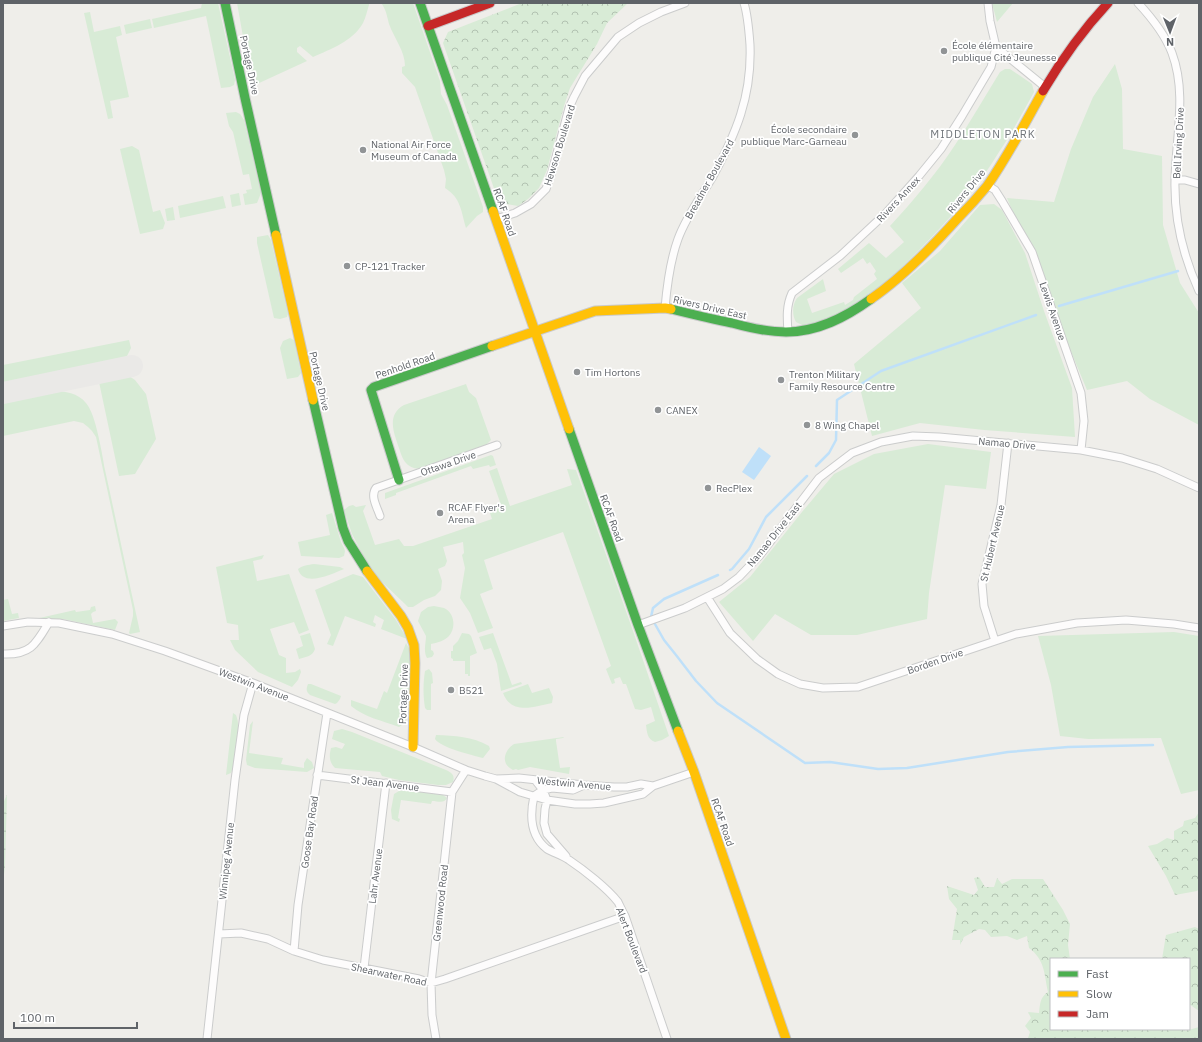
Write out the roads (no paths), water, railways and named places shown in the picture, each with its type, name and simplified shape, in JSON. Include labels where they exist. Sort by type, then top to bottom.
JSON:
[{"type":"street","name":"Portage Drive","points":[[225,3],[342,528],[363,566],[401,616],[408,628],[414,645],[413,747]]},
{"type":"street","name":"RCAF Road","points":[[420,3],[535,333],[643,624],[786,1039]]},
{"type":"street","points":[[428,26],[490,3]]},
{"type":"street","name":"Hewson Boulevard","points":[[496,219],[515,213],[531,204],[546,189],[569,108],[574,97],[585,76],[618,37],[639,23],[660,12],[685,3]]},
{"type":"street","name":"Breadner Boulevard","points":[[665,308],[668,279],[678,240],[691,211],[711,179],[732,138],[748,86],[750,62],[749,33],[744,3]]},
{"type":"street","points":[[988,3],[990,21],[996,47],[1045,87]]},
{"type":"street","name":"Rivers Drive","points":[[788,332],[802,331],[832,323],[846,316],[878,294],[916,261],[958,219],[987,185],[1001,164],[1062,60],[1100,10],[1108,3]]},
{"type":"street","name":"Bell Irving Drive","points":[[1138,3],[1150,16],[1162,33],[1172,52],[1177,71],[1180,105],[1175,180],[1177,213],[1181,238],[1190,272],[1199,290]]},
{"type":"street","name":"Rivers Annex","points":[[788,332],[787,310],[788,301],[792,293],[840,256],[886,213],[919,176],[940,150],[962,116],[990,67],[996,47]]},
{"type":"street","points":[[1175,180],[1185,180],[1199,184]]},
{"type":"street","name":"Lewis Avenue","points":[[987,185],[995,190],[1032,252],[1081,393],[1084,421],[1081,450]]},
{"type":"street","name":"Rivers Drive East","points":[[535,333],[595,311],[665,308],[760,330],[771,332],[788,332]]},
{"type":"street","name":"Penhold Road","points":[[399,480],[371,390],[374,387],[535,333]]},
{"type":"street","name":"Namao Drive","points":[[819,478],[852,453],[881,442],[920,436],[1081,450],[1122,458],[1157,469],[1199,488]]},
{"type":"street","name":"St Hubert Avenue","points":[[995,641],[984,606],[982,584],[1001,505],[1008,443]]},
{"type":"street","name":"Ottawa Drive","points":[[380,516],[373,496],[373,492],[376,488],[497,445]]},
{"type":"street","name":"Namao Drive East","points":[[643,624],[685,608],[723,589],[738,577],[760,555],[819,478]]},
{"type":"street","name":"Borden Drive","points":[[707,597],[730,633],[757,659],[778,674],[800,684],[823,688],[858,688],[995,641],[1024,633],[1077,623],[1126,620],[1174,624],[1199,628]]},
{"type":"street","name":"Westwin Avenue","points":[[3,626],[28,622],[49,622],[112,634],[253,683],[413,747],[466,770],[496,779],[520,792],[547,800],[575,804],[604,803],[643,794],[653,786],[694,772]]},
{"type":"street","points":[[3,654],[16,654],[26,651],[34,644],[49,622]]},
{"type":"street","name":"Winnipeg Avenue","points":[[207,1039],[234,780],[244,715],[253,683]]},
{"type":"street","name":"Goose Bay Road","points":[[294,951],[298,905],[327,713]]},
{"type":"street","name":"Greenwood Road","points":[[436,1039],[432,1015],[431,983],[452,792],[466,770]]},
{"type":"street","name":"St Jean Avenue","points":[[317,775],[452,792]]},
{"type":"street","name":"Westwin Avenue","points":[[496,779],[519,778],[583,785],[620,787],[641,784],[653,786]]},
{"type":"street","name":"Alert Boulevard","points":[[535,780],[543,790],[547,800],[544,823],[547,834],[569,859],[600,883],[618,902],[625,916],[667,1039]]},
{"type":"street","name":"Lahr Avenue","points":[[364,968],[386,783]]},
{"type":"street","points":[[534,796],[543,790],[552,788],[573,790],[583,785]]},
{"type":"street","name":"Alert Boulevard","points":[[534,796],[531,820],[535,835],[547,848],[569,859]]},
{"type":"street","name":"Shearwater Road","points":[[218,934],[241,933],[268,939],[294,951],[324,960],[419,979],[431,983],[453,977],[625,916]]},
{"type":"water","points":[[759,447],[771,456],[754,480],[742,472]]},
{"type":"waterway","points":[[1059,306],[1178,271]]},
{"type":"waterway","points":[[816,466],[829,453],[836,440],[837,400],[881,371],[1036,315]]},
{"type":"waterway","points":[[730,570],[749,549],[766,517],[807,476]]},
{"type":"waterway","points":[[718,575],[664,599],[653,608],[651,617],[664,640],[696,681],[717,703],[805,763],[830,762],[878,769],[907,768],[1008,752],[1068,747],[1153,745]]},
{"type":"place","name":"École élémentaire publique Cité Jeunesse","points":[[944,51]]},
{"type":"place","name":"École secondaire publique Marc-Garneau","points":[[855,135]]},
{"type":"place","name":"National Air Force Museum of Canada","points":[[363,150]]},
{"type":"place","name":"CP-121 Tracker","points":[[347,266]]},
{"type":"place","name":"Tim Hortons","points":[[577,372]]},
{"type":"place","name":"Trenton Military Family Resource Centre","points":[[781,380]]},
{"type":"place","name":"CANEX","points":[[658,410]]},
{"type":"place","name":"8 Wing Chapel","points":[[807,425]]},
{"type":"place","name":"RecPlex","points":[[708,488]]},
{"type":"place","name":"RCAF Flyer's Arena","points":[[440,513]]},
{"type":"place","name":"B521","points":[[451,690]]},
{"type":"district","name":"MIDDLETON PARK","points":[[983,134]]}]
